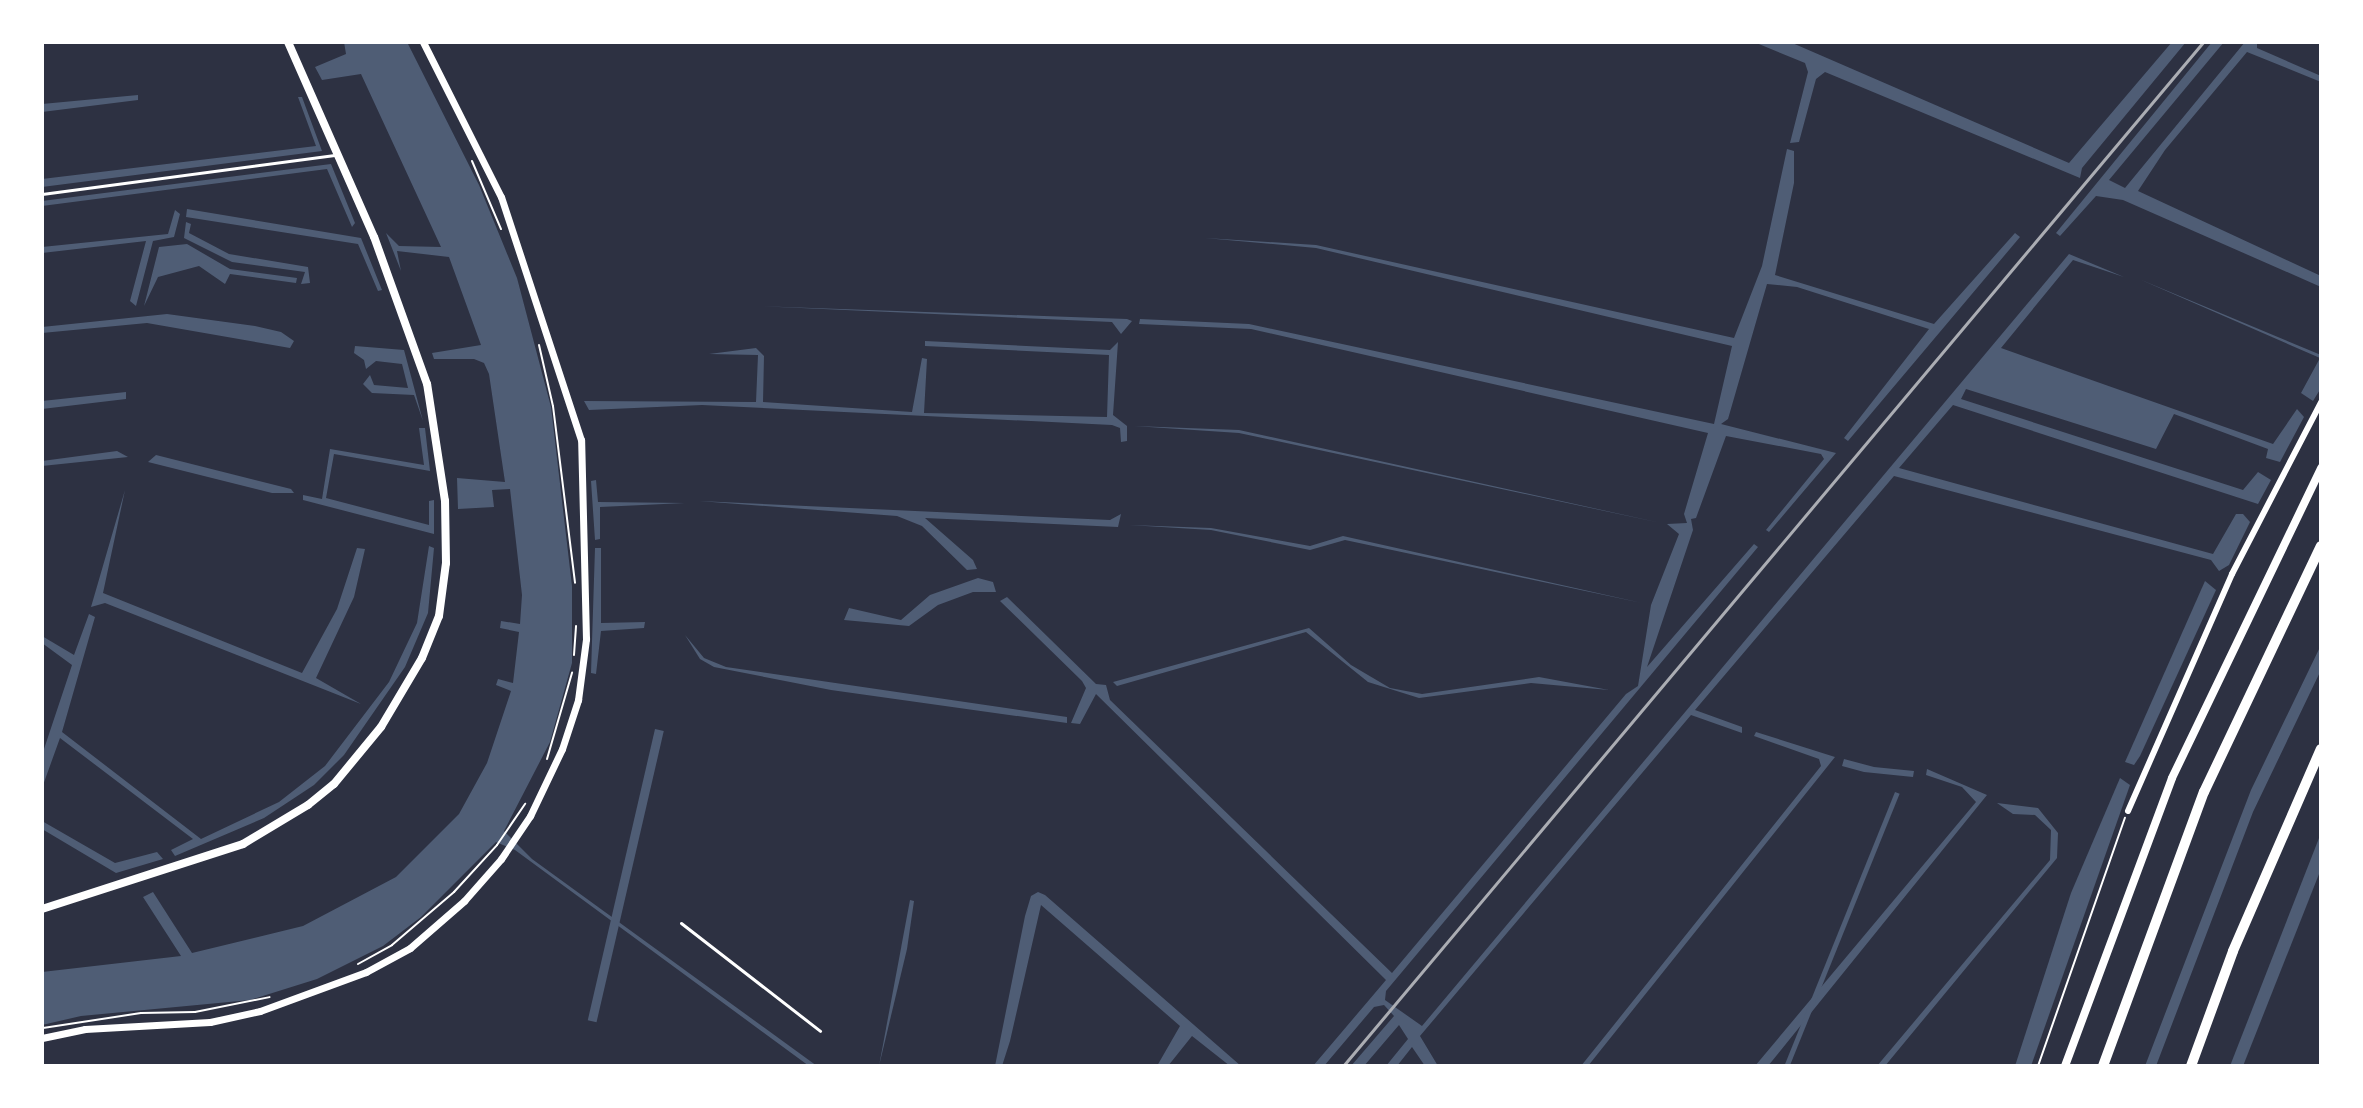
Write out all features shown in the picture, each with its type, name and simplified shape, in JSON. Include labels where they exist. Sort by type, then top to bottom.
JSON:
[{"type":"highway","points":[[2103,1066],[2204,792],[2321,546]]},
{"type":"highway","points":[[2191,1066],[2233,951],[2321,749]]},
{"type":"main road","points":[[42,909],[243,844],[299,811],[354,762],[422,658],[439,616],[446,563],[438,438],[406,322],[340,155],[288,42]]},
{"type":"main road","points":[[2065,1066],[2172,778],[2321,468]]},
{"type":"street","points":[[42,1038],[85,1029],[210,1022],[324,989],[410,948],[469,897],[506,852],[562,749],[582,676],[588,570],[581,440],[501,197],[423,42]]},
{"type":"street","points":[[2128,811],[2232,574],[2321,402]]},
{"type":"lane","points":[[42,194],[340,155]]},
{"type":"lane","points":[[681,923],[820,1031]]},
{"type":"path","points":[[468,154],[507,242]]},
{"type":"path","points":[[538,338],[553,406],[575,588]]},
{"type":"path","points":[[543,768],[567,699],[576,619]]},
{"type":"path","points":[[353,967],[423,920],[497,845],[531,795]]},
{"type":"path","points":[[2038,1066],[2128,811]]},
{"type":"path","points":[[42,1028],[111,1016],[195,1012],[280,994]]},
{"type":"water","points":[[344,42],[407,42],[479,185],[517,278],[551,407],[572,586],[572,663],[550,742],[504,831],[532,859],[817,1066],[809,1066],[515,850],[496,842],[421,917],[383,946],[317,979],[250,1000],[81,1016],[42,1025],[42,972],[181,956],[143,897],[153,892],[192,953],[303,926],[396,877],[459,814],[487,763],[511,691],[496,685],[498,679],[513,683],[519,632],[500,628],[501,621],[520,624],[522,595],[510,489],[492,490],[494,507],[458,509],[457,478],[505,482],[489,374],[484,363],[474,359],[434,359],[432,353],[481,345],[449,257],[397,251],[401,271],[386,233],[399,246],[441,247],[361,74],[322,80],[315,67],[346,54]]},
{"type":"water","points":[[1754,42],[1790,42],[2069,163],[2172,42],[2186,42],[2082,168],[2080,178],[1825,72],[1816,79],[1799,142],[1790,143],[1808,72],[1805,63]]},
{"type":"water","points":[[2212,42],[2224,42],[2109,180],[2125,188],[2245,42],[2257,42],[2257,48],[2321,76],[2321,82],[2247,52],[2165,150],[2138,191],[2321,276],[2321,287],[2123,200],[2096,196],[2060,236],[2056,233]]},
{"type":"water","points":[[138,95],[138,100],[42,112],[42,104]]},
{"type":"water","points":[[298,97],[302,97],[322,151],[42,187],[42,179],[316,146]]},
{"type":"water","points":[[1787,149],[1794,151],[1794,183],[1775,275],[1934,324],[2015,233],[2020,237],[1848,441],[1844,438],[1929,329],[1797,287],[1767,284],[1728,419],[1721,424],[1836,453],[1769,532],[1766,530],[1824,459],[1821,454],[1726,436],[1696,518],[1691,519],[1693,530],[1647,667],[1754,544],[1758,547],[1386,991],[1385,1000],[1422,1026],[2069,254],[2124,277],[2073,260],[2001,348],[2273,444],[2297,409],[2304,417],[2280,462],[2266,458],[2268,449],[2174,414],[2156,449],[1966,389],[1961,399],[2243,490],[2258,472],[2271,480],[2258,504],[1953,405],[1899,468],[2213,554],[2236,514],[2243,514],[2250,522],[2229,565],[2219,571],[2211,560],[1894,476],[1695,710],[1742,727],[1742,733],[1691,715],[1420,1036],[1438,1066],[1425,1066],[1412,1047],[1397,1066],[1386,1066],[1408,1039],[1399,1025],[1364,1066],[1351,1066],[1394,1016],[1384,1005],[1374,1007],[1324,1066],[1313,1066],[1386,980],[1096,694],[1080,724],[1071,723],[1086,688],[1082,681],[1000,601],[1007,597],[1096,684],[1106,685],[1110,700],[1392,973],[1626,694],[1638,686],[1651,605],[1679,534],[1667,524],[1687,523],[1684,514],[1708,433],[1251,329],[1139,324],[1140,319],[1249,324],[1714,424],[1732,346],[1316,248],[1205,238],[1316,245],[1734,338],[1762,266]]},
{"type":"water","points":[[331,164],[355,223],[352,227],[327,169],[42,206],[42,201]]},
{"type":"water","points":[[187,209],[361,238],[382,290],[378,291],[358,244],[186,217]]},
{"type":"water","points":[[175,210],[180,214],[174,237],[153,241],[136,306],[130,301],[146,241],[42,253],[42,247],[168,234]]},
{"type":"water","points":[[186,222],[191,224],[189,233],[229,254],[308,267],[310,283],[301,284],[305,272],[232,262],[184,238]]},
{"type":"water","points":[[187,244],[230,269],[297,278],[296,283],[230,274],[225,284],[199,266],[158,277],[144,306],[159,247]]},
{"type":"water","points":[[2139,279],[2321,355],[2321,388],[2313,401],[2301,393],[2320,358]]},
{"type":"water","points":[[757,306],[1132,321],[1121,334],[1112,322]]},
{"type":"water","points":[[167,314],[255,326],[281,332],[294,341],[290,348],[147,323],[42,333],[42,327]]},
{"type":"water","points":[[925,341],[1110,350],[1118,342],[1113,415],[1127,426],[1127,441],[1121,442],[1120,428],[1112,425],[702,405],[589,410],[584,401],[756,402],[758,355],[709,354],[756,348],[764,356],[763,402],[912,412],[922,358],[927,359],[924,413],[1107,417],[1109,355],[925,346]]},
{"type":"water","points":[[355,346],[404,350],[423,421],[414,395],[372,393],[363,384],[370,375],[374,385],[408,388],[402,364],[376,361],[366,369],[364,360],[354,353]]},
{"type":"water","points":[[126,392],[126,399],[42,409],[42,401]]},
{"type":"water","points":[[1134,426],[1239,430],[1661,523],[1239,433]]},
{"type":"water","points":[[419,428],[425,428],[430,471],[334,454],[326,498],[429,525],[429,501],[434,500],[434,534],[303,500],[303,495],[322,499],[330,449],[424,465]]},
{"type":"water","points":[[117,451],[128,457],[42,466],[42,461]]},
{"type":"water","points":[[156,455],[291,489],[294,493],[272,493],[148,462]]},
{"type":"water","points":[[596,480],[598,502],[685,503],[600,507],[600,539],[595,540],[591,481]]},
{"type":"water","points":[[125,490],[103,593],[302,673],[337,609],[357,548],[365,549],[354,597],[316,678],[361,704],[105,603],[91,607]]},
{"type":"water","points":[[699,501],[1110,520],[1121,514],[1118,527],[925,518],[973,560],[977,569],[967,570],[922,526],[897,516]]},
{"type":"water","points":[[1129,525],[1211,528],[1310,546],[1343,536],[1642,603],[1345,540],[1310,550],[1211,530]]},
{"type":"water","points":[[429,546],[434,548],[428,613],[405,667],[344,755],[314,785],[264,818],[175,856],[171,850],[193,839],[60,738],[42,788],[42,755],[72,665],[42,643],[42,636],[74,655],[89,614],[95,617],[62,732],[201,839],[279,802],[325,766],[389,682],[417,623]]},
{"type":"water","points":[[595,548],[601,548],[601,623],[645,622],[644,628],[601,631],[596,674],[591,673]]},
{"type":"water","points":[[978,578],[993,582],[996,592],[973,592],[938,605],[909,626],[844,620],[849,608],[901,620],[930,595]]},
{"type":"water","points":[[2205,581],[2216,590],[2140,756],[2134,765],[2125,762]]},
{"type":"water","points":[[1309,628],[1351,665],[1390,688],[1422,694],[1539,677],[1609,690],[1531,683],[1419,698],[1368,682],[1306,632],[1117,686],[1113,682]]},
{"type":"water","points":[[685,635],[704,658],[726,667],[1067,717],[1067,723],[831,690],[714,667],[700,659]]},
{"type":"water","points":[[2321,645],[2321,670],[2253,812],[2156,1066],[2145,1066],[2251,790]]},
{"type":"water","points":[[655,729],[664,731],[597,1022],[588,1020]]},
{"type":"water","points":[[1756,732],[1835,757],[1588,1066],[1581,1066],[1821,766],[1819,759],[1754,736]]},
{"type":"water","points":[[1844,759],[1874,767],[1914,771],[1913,777],[1864,772],[1842,766]]},
{"type":"water","points":[[1927,769],[1987,795],[1768,1066],[1755,1066],[1976,802],[1962,787],[1926,775]]},
{"type":"water","points":[[2120,778],[2130,785],[2031,1066],[2015,1066],[2071,893]]},
{"type":"water","points":[[1895,792],[1900,794],[1790,1066],[1784,1066]]},
{"type":"water","points":[[1997,803],[2038,808],[2058,833],[2057,858],[1885,1066],[1877,1066],[2050,860],[2051,830],[2035,815],[2013,814]]},
{"type":"water","points":[[42,821],[115,863],[157,852],[163,859],[116,873],[42,829]]},
{"type":"water","points":[[2321,833],[2321,869],[2243,1066],[2230,1066]]},
{"type":"water","points":[[1038,892],[1241,1066],[1230,1066],[1192,1036],[1168,1066],[1157,1066],[1180,1026],[1041,905],[1010,1041],[1002,1066],[995,1066],[1025,916],[1031,896]]},
{"type":"water","points":[[910,900],[914,901],[907,949],[879,1066]]},
{"type":"railway","points":[[1343,1066],[2203,42]]}]
